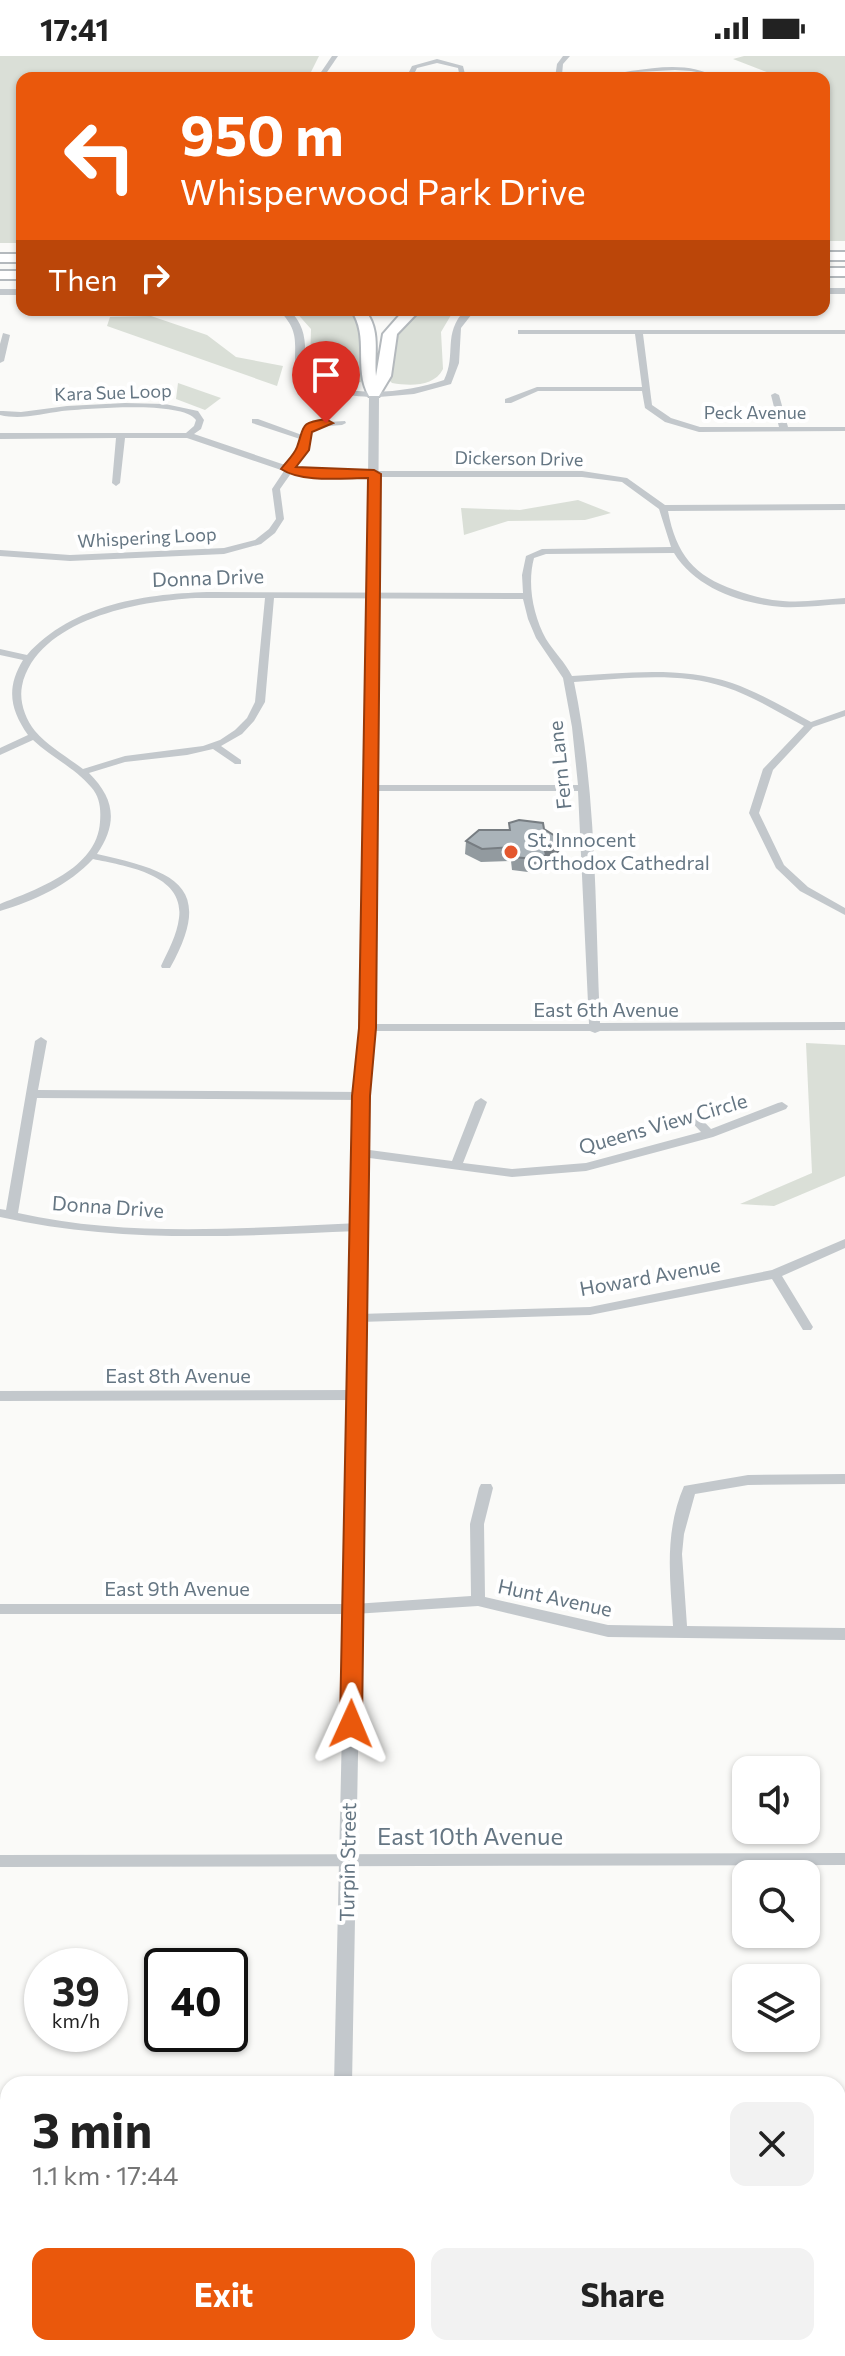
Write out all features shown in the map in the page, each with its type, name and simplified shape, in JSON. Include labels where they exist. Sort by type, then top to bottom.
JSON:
[{"type":"highway","points":[[362,316],[370,328],[369,379],[374,393]]},
{"type":"highway","points":[[374,393],[383,380],[387,336],[406,316]]},
{"type":"street","points":[[412,72],[414,67],[437,61],[461,67],[462,72]]},
{"type":"street","points":[[624,72],[639,69],[705,72]]},
{"type":"street","points":[[290,316],[297,322],[301,334],[299,373],[306,381],[321,390],[374,393],[417,392],[448,382],[454,373],[453,331],[463,316]]},
{"type":"street","points":[[521,332],[845,332]]},
{"type":"street","name":"Peck Avenue","points":[[639,333],[648,406],[668,420],[699,430],[845,429]]},
{"type":"street","points":[[0,361],[6,335]]},
{"type":"street","points":[[508,401],[537,389],[647,389]]},
{"type":"street","name":"Turpin Street","points":[[343,2076],[361,1096],[368,1028],[374,393]]},
{"type":"street","points":[[775,395],[784,429]]},
{"type":"street","name":"Kara Sue Loop","points":[[1,413],[26,415],[50,410],[168,406],[195,413],[200,420],[188,435]]},
{"type":"street","points":[[255,421],[304,438]]},
{"type":"street","points":[[288,469],[303,450],[304,438],[312,425],[342,423]]},
{"type":"street","points":[[116,483],[121,434]]},
{"type":"street","name":"Dickerson Drive","points":[[0,436],[188,435],[288,469],[321,474],[582,474],[624,480],[663,508]]},
{"type":"street","name":"Whispering Loop","points":[[0,553],[70,558],[124,557],[235,548],[258,542],[272,531],[280,519],[276,489],[288,469]]},
{"type":"street","points":[[845,507],[663,508],[665,522],[677,550],[695,574],[735,593],[780,604],[845,601]]},
{"type":"street","name":"Fern Lane","points":[[595,1029],[582,788],[569,679],[540,637],[527,596],[527,565],[530,556],[545,551],[677,550]]},
{"type":"street","points":[[83,772],[109,762],[173,756],[214,745],[245,729],[255,717],[260,702],[270,595]]},
{"type":"street","name":"Donna Drive","points":[[28,658],[62,629],[118,606],[183,596],[527,596]]},
{"type":"street","points":[[0,652],[28,658],[19,676],[16,692],[21,721],[32,737],[83,772],[98,788],[108,818],[94,856],[56,883],[0,908]]},
{"type":"street","points":[[569,679],[658,675],[714,681],[810,725]]},
{"type":"street","points":[[845,713],[810,725],[768,769],[754,813],[780,866],[804,889],[845,912]]},
{"type":"street","points":[[0,752],[32,737]]},
{"type":"street","points":[[214,745],[238,762]]},
{"type":"street","points":[[369,788],[582,788]]},
{"type":"street","points":[[94,856],[139,866],[161,875],[179,890],[186,907],[185,926],[166,966]]},
{"type":"street","name":"East 6th Avenue","points":[[368,1028],[845,1026]]},
{"type":"street","points":[[5,1215],[41,1041]]},
{"type":"street","points":[[32,1094],[361,1096]]},
{"type":"street","points":[[457,1164],[481,1102]]},
{"type":"street","name":"Queens View Circle","points":[[362,1153],[512,1173],[586,1167],[709,1134],[782,1106]]},
{"type":"street","points":[[690,1114],[709,1134]]},
{"type":"street","name":"Donna Drive","points":[[5,1215],[50,1224],[115,1230],[223,1232],[359,1227]]},
{"type":"street","name":"Howard Avenue","points":[[359,1318],[593,1317],[775,1274],[845,1243]]},
{"type":"street","points":[[775,1274],[807,1327]]},
{"type":"street","name":"East 8th Avenue","points":[[0,1396],[356,1395]]},
{"type":"street","points":[[680,1633],[675,1554],[689,1490],[748,1480],[845,1479]]},
{"type":"street","points":[[478,1601],[477,1524],[486,1488]]},
{"type":"street","name":"Hunt Avenue","points":[[354,1609],[478,1601],[608,1631],[845,1634]]},
{"type":"street","name":"East 9th Avenue","points":[[0,1609],[354,1609]]},
{"type":"street","name":"East 10th Avenue","points":[[0,1861],[845,1859]]},
{"type":"shaded area","points":[[0,56],[319,56],[311,72],[16,72],[16,243],[0,243]]},
{"type":"shaded area","points":[[744,56],[845,56],[845,241],[830,241],[830,72],[767,72],[733,59]]},
{"type":"shaded area","points":[[151,316],[207,335],[236,357],[283,366],[277,386],[107,326],[110,317]]},
{"type":"shaded area","points":[[299,316],[355,317],[363,343],[361,382],[337,387],[316,380],[310,365],[311,329]]},
{"type":"shaded area","points":[[450,316],[441,332],[443,369],[428,382],[414,385],[392,383],[388,379],[396,340],[412,318]]},
{"type":"shaded area","points":[[178,383],[221,398],[205,410],[176,399]]},
{"type":"shaded area","points":[[578,500],[611,513],[585,520],[508,521],[464,535],[461,508],[520,510]]},
{"type":"shaded area","points":[[806,1043],[845,1045],[845,1176],[774,1206],[740,1204],[812,1173]]},
{"type":"building","points":[[519,820],[543,823],[544,829],[560,839],[545,851],[546,855],[536,859],[512,857],[512,847],[482,849],[466,841],[479,830],[510,830],[509,823]]},
{"type":"place","name":"St. Innocent Orthodox Cathedral","points":[[511,852]]},
{"type":"route","points":[[326,423],[312,425],[306,430],[303,450],[288,469],[321,474],[374,474],[368,1028],[361,1096],[351,1724]]}]
